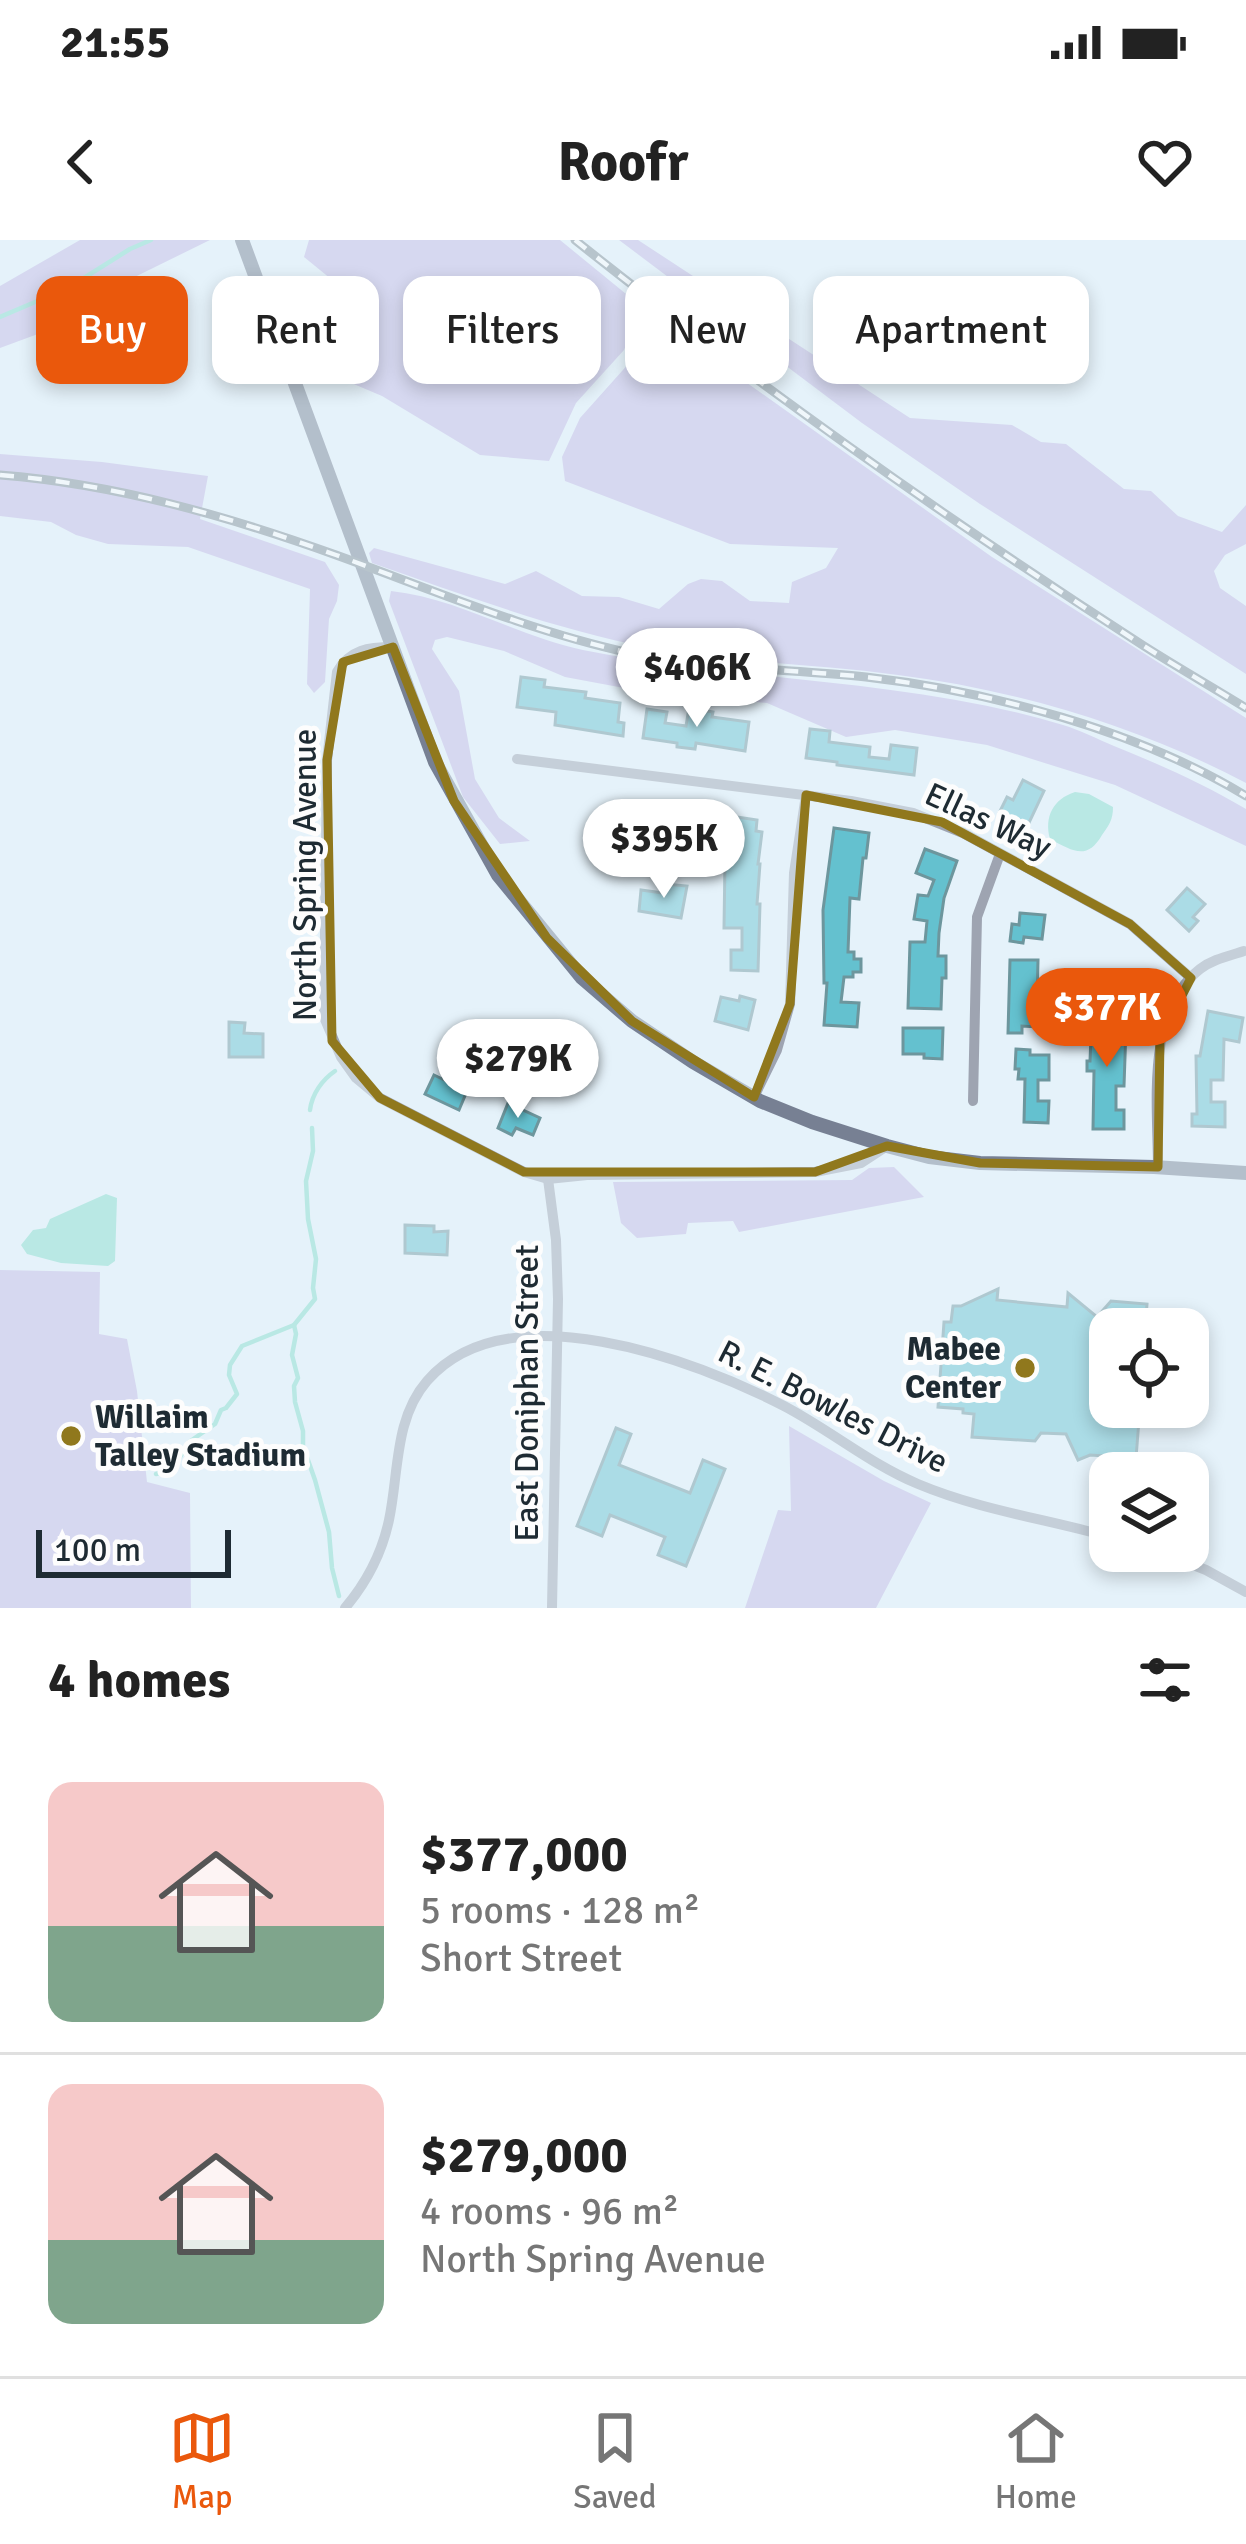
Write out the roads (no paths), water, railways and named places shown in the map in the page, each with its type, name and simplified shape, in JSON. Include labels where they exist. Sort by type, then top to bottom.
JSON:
[{"type":"main road","points":[[242,240],[436,762],[498,875],[582,978],[632,1021],[754,1097],[886,1146],[980,1163],[1246,1173]]},
{"type":"street","name":"North Spring Avenue","points":[[393,647],[356,652],[337,672],[327,760],[326,1025],[356,1078],[380,1097],[524,1172],[548,1179],[815,1172],[861,1163],[886,1146]]},
{"type":"street","name":"Ellas Way","points":[[517,759],[806,795],[927,818],[1130,924],[1191,978]]},
{"type":"street","points":[[754,1097],[777,1050],[790,1004],[794,873],[806,795]]},
{"type":"street","points":[[973,1101],[977,917],[1000,854]]},
{"type":"street","points":[[1158,1167],[1160,1038],[1168,1015],[1191,978],[1213,961],[1244,951]]},
{"type":"street","name":"East Doniphan Street","points":[[548,1179],[556,1240],[557,1338],[552,1608]]},
{"type":"street","name":"R. E. Bowles Drive","points":[[345,1608],[382,1549],[403,1428],[418,1393],[440,1367],[468,1350],[502,1341],[557,1338],[635,1348],[686,1363],[790,1409],[878,1465],[914,1482],[979,1506],[1089,1533]]},
{"type":"street","points":[[1209,1572],[1246,1592]]},
{"type":"waterway","points":[[0,317],[68,288],[151,240]]},
{"type":"waterway","points":[[310,1110],[318,1088],[335,1071]]},
{"type":"waterway","points":[[156,1474],[172,1470],[189,1442],[215,1424],[237,1394],[230,1365],[242,1346],[294,1325],[315,1299],[316,1259],[306,1181],[312,1128]]},
{"type":"waterway","points":[[294,1325],[295,1402],[329,1532],[339,1596]]},
{"type":"railway","points":[[575,240],[783,399],[926,500],[1144,646],[1246,708]]},
{"type":"railway","points":[[0,475],[129,494],[212,515],[518,622],[630,653],[718,666],[913,683],[1012,704],[1112,733],[1246,796]]},
{"type":"place","name":"Mabee Center","points":[[1025,1368]]},
{"type":"place","name":"Willaim Talley Stadium","points":[[71,1436]]}]
